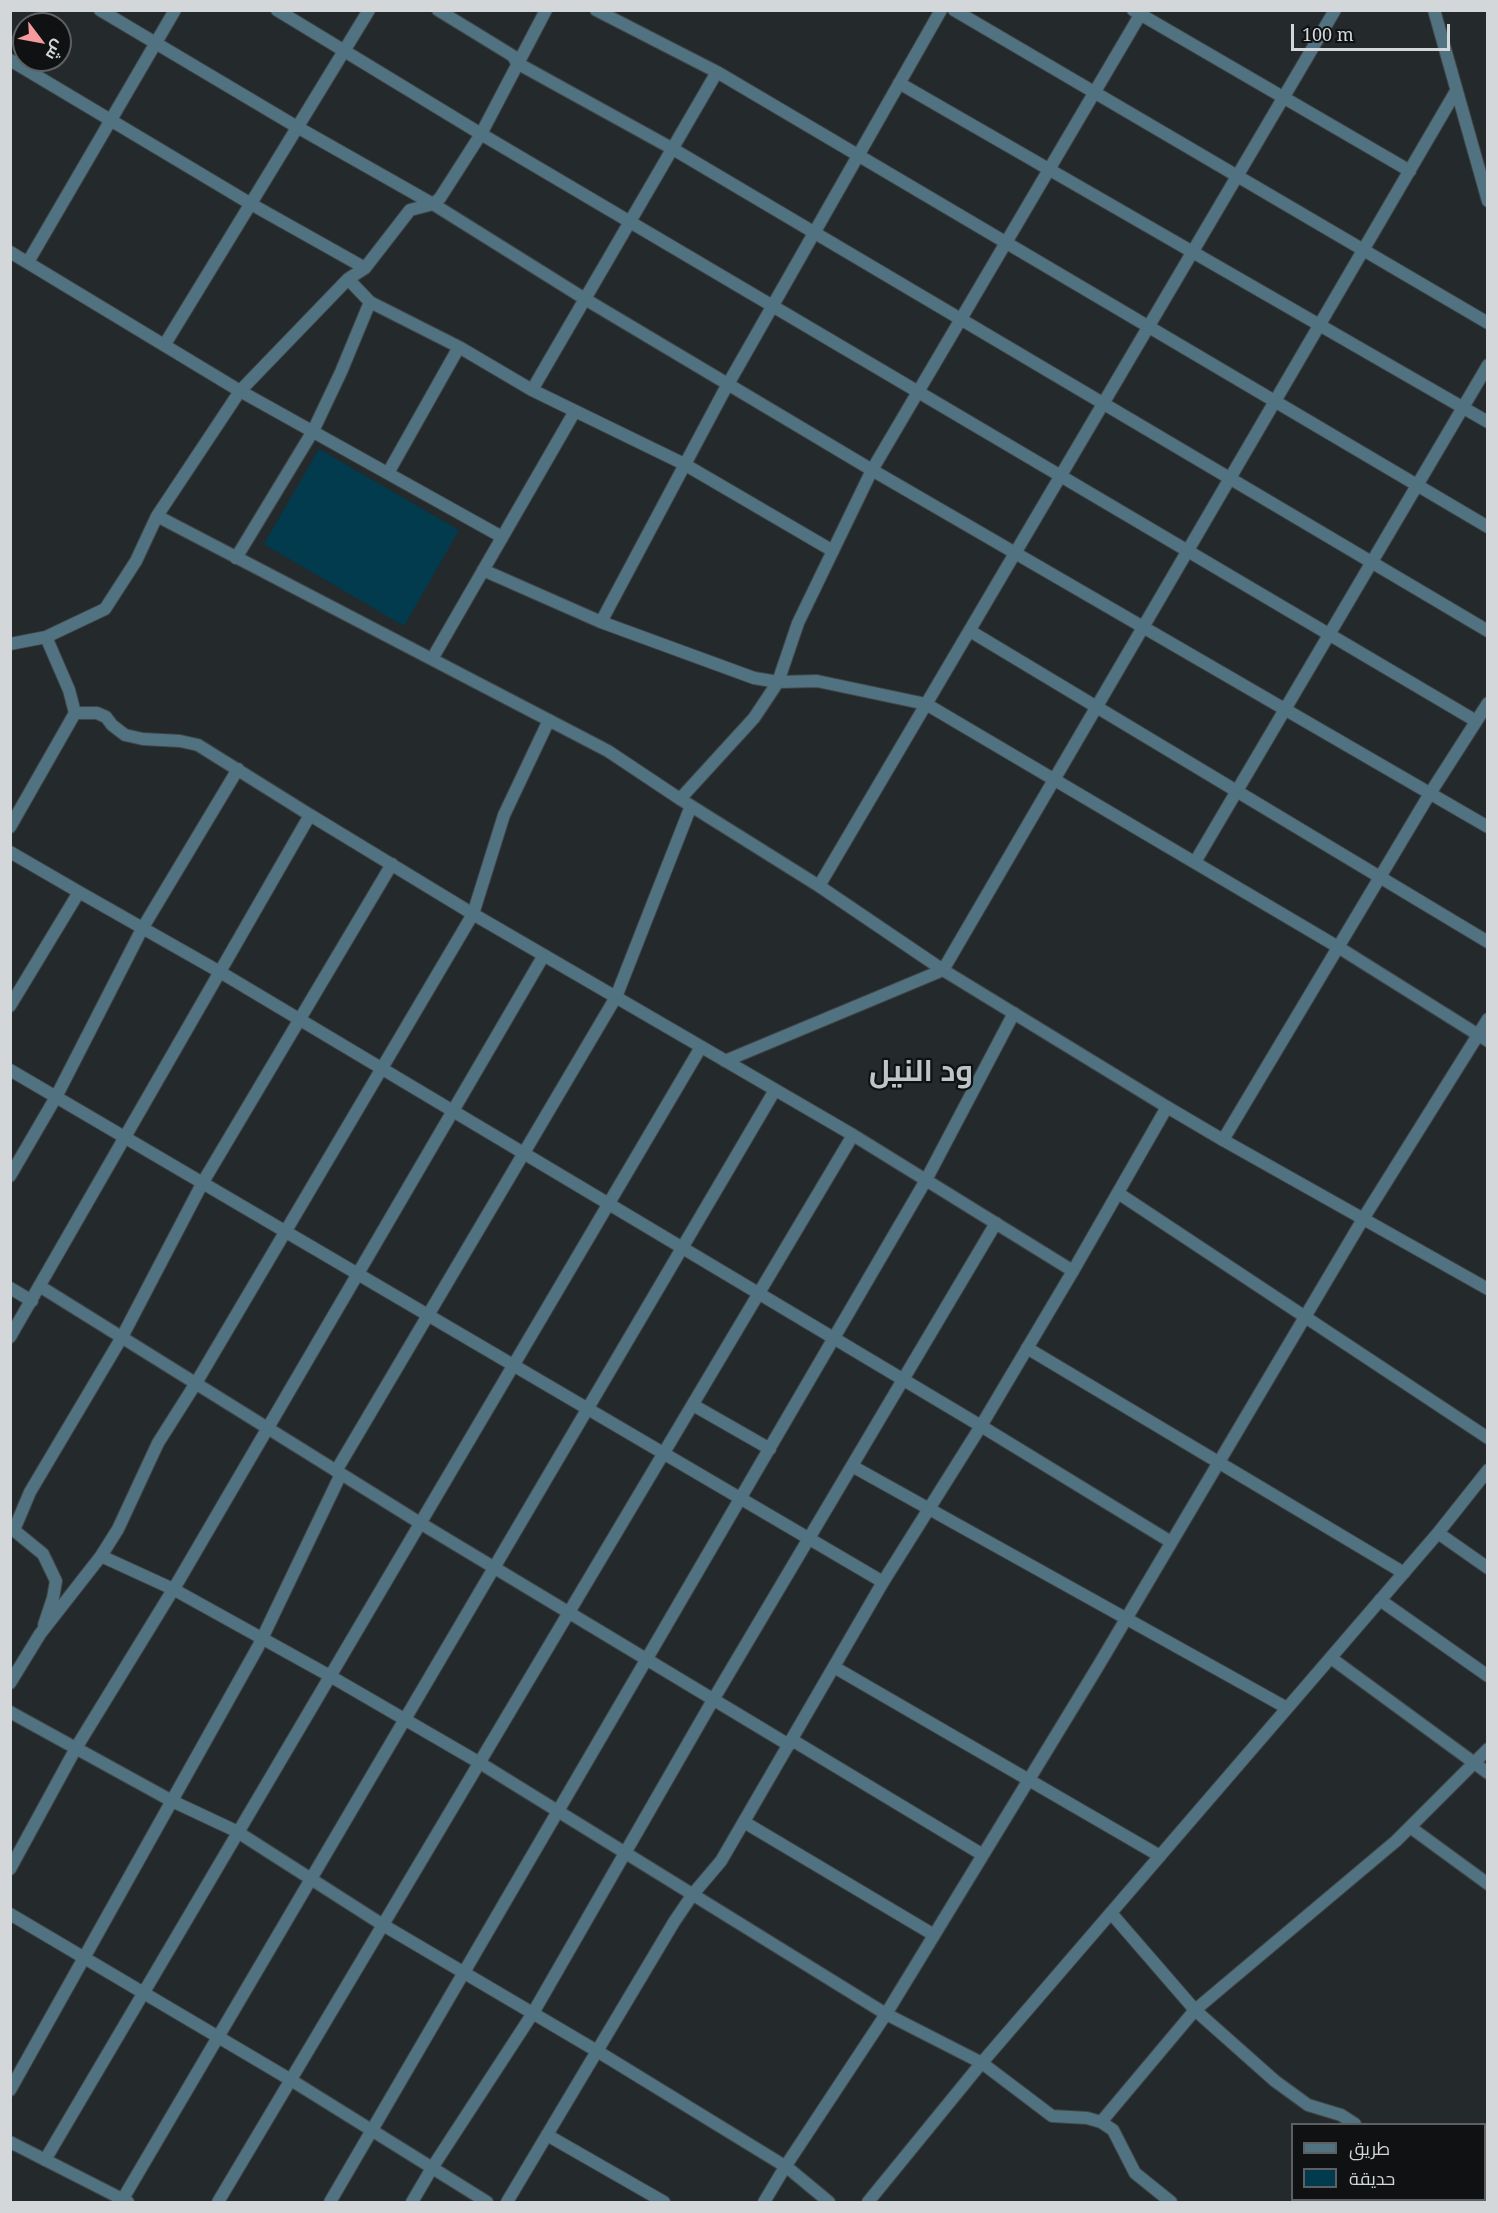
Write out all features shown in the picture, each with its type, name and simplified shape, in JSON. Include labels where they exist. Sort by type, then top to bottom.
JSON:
[{"type":"street","points":[[100,10],[297,128],[433,204],[585,299],[873,470],[1488,827]]},
{"type":"street","points":[[28,262],[175,10]]},
{"type":"street","points":[[277,10],[482,134],[1476,721]]},
{"type":"street","points":[[165,344],[369,10]]},
{"type":"street","points":[[438,10],[513,56],[517,63],[673,149],[1488,631]]},
{"type":"street","points":[[10,644],[46,637],[105,609],[136,561],[157,516],[240,391],[348,279],[365,268],[410,210],[433,204],[440,198],[482,134],[546,10]]},
{"type":"street","points":[[596,10],[717,72],[1488,527]]},
{"type":"street","points":[[601,622],[728,384],[941,10]]},
{"type":"street","points":[[954,10],[1488,323]]},
{"type":"street","points":[[819,886],[1335,10]]},
{"type":"street","points":[[1434,10],[1488,201]]},
{"type":"street","points":[[680,799],[754,718],[778,682],[798,623],[873,470],[1139,12],[1410,171]]},
{"type":"street","points":[[10,60],[251,204],[365,268]]},
{"type":"street","points":[[532,390],[717,72]]},
{"type":"street","points":[[899,83],[1488,422]]},
{"type":"street","points":[[725,1061],[943,970],[1456,91]]},
{"type":"street","points":[[10,252],[240,391],[502,537]]},
{"type":"street","points":[[348,279],[369,302],[459,347],[532,390],[684,464],[833,551]]},
{"type":"street","points":[[236,558],[313,431],[341,372],[369,302]]},
{"type":"street","points":[[388,473],[459,347]]},
{"type":"street","points":[[1195,862],[1488,365]]},
{"type":"street","points":[[432,659],[575,411]]},
{"type":"street","points":[[157,516],[608,751],[819,886],[943,970],[1167,1107],[1488,1289]]},
{"type":"street","points":[[483,570],[601,622],[754,678],[778,682],[817,681],[926,704],[1338,947],[1483,1038]]},
{"type":"street","points":[[970,630],[1488,942]]},
{"type":"street","points":[[10,826],[75,713],[69,690],[46,637]]},
{"type":"street","points":[[1223,1140],[1380,877],[1488,703]]},
{"type":"street","points":[[75,713],[97,713],[106,717],[125,735],[198,745],[473,914],[853,1135],[1073,1271]]},
{"type":"street","points":[[10,1683],[40,1634],[101,1556],[118,1529],[158,1443],[196,1383],[473,914],[504,815],[549,720]]},
{"type":"street","points":[[10,1176],[56,1097],[142,929],[238,769]]},
{"type":"street","points":[[10,2090],[262,1639],[338,1472],[616,997],[691,806]]},
{"type":"street","points":[[10,1337],[41,1287],[310,815]]},
{"type":"street","points":[[10,852],[220,972],[981,1426],[1171,1542]]},
{"type":"street","points":[[40,1634],[53,1598],[56,1581],[43,1554],[12,1528],[30,1492],[122,1337],[203,1182],[392,864]]},
{"type":"street","points":[[10,1006],[79,892]]},
{"type":"street","points":[[10,1869],[76,1748],[173,1589],[544,955]]},
{"type":"street","points":[[330,2202],[374,2131],[926,1180],[1014,1013]]},
{"type":"street","points":[[764,2202],[886,2014],[1029,1780],[1363,1219],[1483,1038],[1488,1019]]},
{"type":"street","points":[[45,2160],[701,1047]]},
{"type":"street","points":[[10,1070],[883,1582]]},
{"type":"street","points":[[10,2142],[124,2202],[775,1090]]},
{"type":"street","points":[[507,2202],[693,1894],[721,1862],[883,1582],[1028,1348],[1167,1107]]},
{"type":"street","points":[[218,2202],[853,1135]]},
{"type":"street","points":[[1118,1193],[1488,1438]]},
{"type":"street","points":[[412,2202],[533,2013],[713,1700],[996,1223]]},
{"type":"street","points":[[41,1287],[420,1523],[713,1700],[791,1742],[983,1855]]},
{"type":"street","points":[[10,1288],[32,1301]]},
{"type":"street","points":[[1028,1348],[1404,1573]]},
{"type":"street","points":[[693,1405],[770,1449]]},
{"type":"street","points":[[852,1466],[1287,1708]]},
{"type":"street","points":[[868,2202],[982,2063],[1404,1573],[1488,1470]]},
{"type":"street","points":[[1438,1533],[1488,1568]]},
{"type":"street","points":[[101,1556],[173,1589],[480,1763],[886,2014],[982,2063],[1052,2116],[1088,2118],[1101,2122],[1113,2130],[1135,2173],[1170,2202]]},
{"type":"street","points":[[1380,1600],[1488,1676]]},
{"type":"street","points":[[1331,1658],[1488,1773]]},
{"type":"street","points":[[834,1667],[1160,1856]]},
{"type":"street","points":[[10,1712],[172,1801],[238,1833],[383,1925],[597,2051],[785,2167],[829,2202]]},
{"type":"street","points":[[1101,2122],[1195,2010],[1387,1849],[1488,1749]]},
{"type":"street","points":[[744,1822],[934,1935]]},
{"type":"street","points":[[1410,1827],[1488,1884]]},
{"type":"street","points":[[1111,1913],[1195,2010],[1275,2081],[1308,2105],[1341,2115],[1353,2123]]},
{"type":"street","points":[[10,1914],[291,2080],[487,2202]]},
{"type":"street","points":[[547,2135],[664,2202]]},
{"type":"green space","points":[[319,449],[459,530],[404,626],[264,544]]},
{"type":"district","name":"ود النيل","points":[[921,1072]]}]
